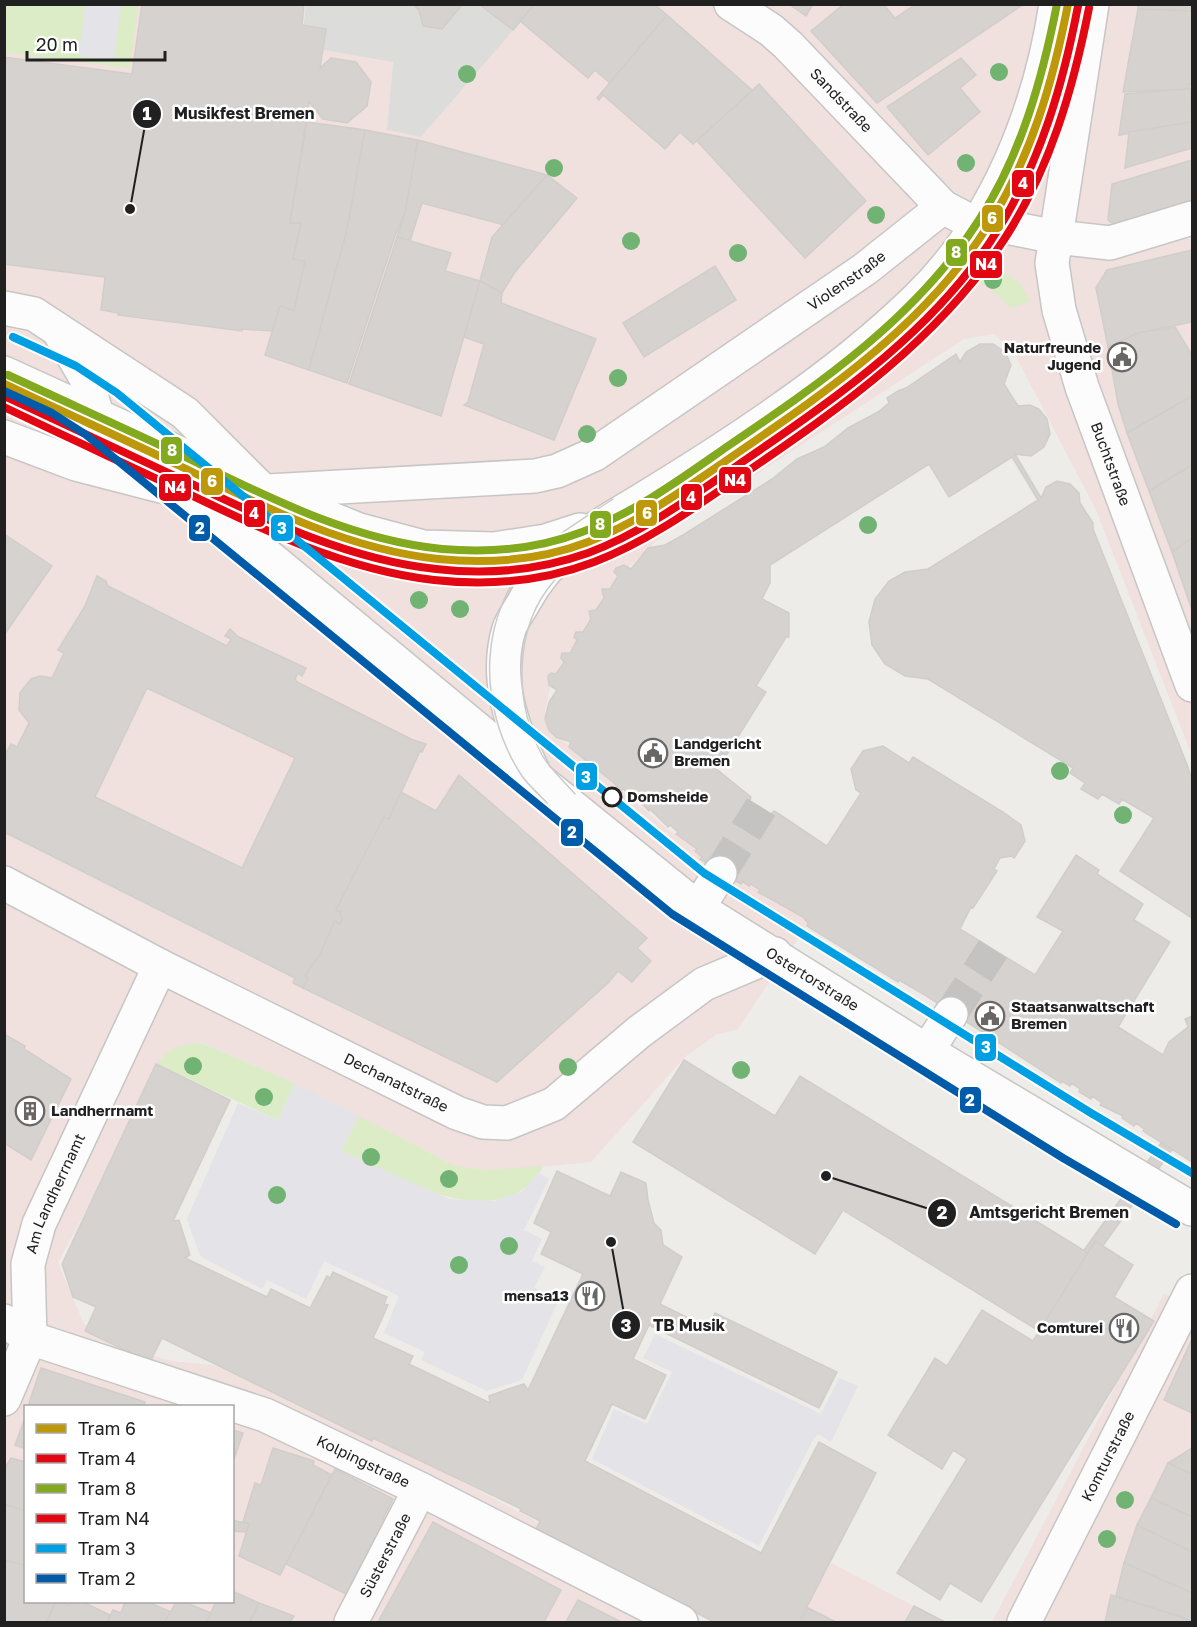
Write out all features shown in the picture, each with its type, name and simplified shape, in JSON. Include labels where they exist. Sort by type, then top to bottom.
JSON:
[{"type":"street","name":"Sandstraße","points":[[730,4],[771,30],[788,45],[943,207]]},
{"type":"street","points":[[535,777],[519,743],[507,704],[503,663],[509,629],[529,592],[553,560],[602,522],[638,502],[804,393],[920,297],[978,222],[1005,174],[1034,97],[1051,35],[1056,4]]},
{"type":"street","points":[[1056,237],[1092,4]]},
{"type":"street","points":[[943,207],[966,219],[978,222],[1056,237],[1110,243],[1192,218]]},
{"type":"street","name":"Violenstraße","points":[[263,491],[535,476],[557,471],[595,454],[865,269],[943,207]]},
{"type":"street","name":"Buchtstraße","points":[[1056,237],[1052,263],[1059,310],[1070,347],[1192,686]]},
{"type":"street","points":[[4,308],[34,314],[184,413],[263,491]]},
{"type":"street","points":[[57,330],[86,378],[97,415],[196,495]]},
{"type":"street","points":[[4,373],[263,491],[359,530],[423,547],[494,549],[555,538],[602,522]]},
{"type":"street","points":[[4,437],[75,465],[196,495],[263,491]]},
{"type":"street","name":"Ostertorstraße","points":[[196,495],[535,777],[698,908],[927,1051],[1192,1209]]},
{"type":"street","points":[[698,908],[720,873]]},
{"type":"street","name":"Dechanatstraße","points":[[4,883],[160,966],[456,1113],[483,1122],[507,1123],[554,1104],[639,1032],[704,984],[775,954]]},
{"type":"street","name":"Am Landherrnamt","points":[[4,1399],[28,1264],[39,1224],[160,966]]},
{"type":"street","points":[[927,1051],[951,1014]]},
{"type":"street","name":"Komturstraße","points":[[1024,1623],[1192,1291]]},
{"type":"street","name":"Kolpingstraße","points":[[17,1330],[265,1415],[420,1489],[681,1623]]},
{"type":"street","name":"Süsterstraße","points":[[351,1623],[420,1489]]},
{"type":"shaded area","points":[[5,5],[306,5],[301,46],[393,61],[387,130],[421,137],[535,5],[1192,5],[1192,756],[1096,510],[1012,349],[994,334],[964,339],[662,536],[619,576],[552,678],[545,712],[554,733],[667,829],[809,922],[738,1029],[716,1035],[686,1056],[591,1162],[487,1170],[455,1166],[295,1083],[200,1042],[172,1048],[58,1263],[84,1324],[148,1354],[172,1361],[213,1365],[398,1448],[538,1522],[535,1530],[701,1622],[5,1622]]},
{"type":"shaded area","points":[[85,5],[121,5],[114,60],[79,56]]},
{"type":"shaded area","points":[[306,5],[535,5],[421,137],[387,130],[393,62],[301,46]]},
{"type":"shaded area","points":[[295,1083],[359,1116],[341,1151],[449,1199],[494,1201],[521,1192],[539,1173],[549,1179],[524,1230],[542,1239],[532,1261],[545,1267],[534,1288],[559,1299],[522,1380],[487,1391],[421,1360],[425,1352],[384,1333],[399,1296],[324,1261],[306,1299],[267,1280],[262,1289],[200,1256],[187,1219],[238,1103],[278,1120]]},
{"type":"shaded area","points":[[1164,1294],[1192,1307],[1192,1622],[992,1622]]},
{"type":"shaded area","points":[[655,1334],[821,1414],[839,1378],[858,1386],[831,1442],[818,1434],[813,1440],[759,1546],[592,1459],[614,1409],[647,1424],[672,1372],[643,1358]]},
{"type":"shaded area","points":[[831,1563],[945,1622],[799,1622]]},
{"type":"green space","points":[[4,5],[138,5],[130,68],[5,53]]},
{"type":"green space","points":[[988,262],[1020,283],[1030,301],[1012,308],[971,273],[981,263]]},
{"type":"green space","points":[[199,1042],[295,1083],[278,1120],[156,1064],[172,1048]]},
{"type":"green space","points":[[359,1116],[455,1166],[487,1170],[544,1166],[519,1192],[498,1199],[475,1201],[452,1198],[428,1191],[341,1151]]},
{"type":"building","points":[[142,4],[304,4],[302,25],[326,29],[320,68],[331,58],[356,62],[371,82],[367,106],[347,123],[323,119],[309,102],[290,223],[301,223],[293,259],[305,261],[294,311],[280,306],[272,331],[242,329],[242,331],[118,315],[119,313],[101,310],[105,277],[4,264],[4,57],[132,74]]},
{"type":"building","points":[[413,4],[463,4],[442,29],[423,26],[419,10]]},
{"type":"building","points":[[479,4],[535,4],[513,30]]},
{"type":"building","points":[[535,4],[654,4],[667,15],[610,83],[595,70],[588,78],[520,21]]},
{"type":"building","points":[[789,4],[813,4],[806,16]]},
{"type":"building","points":[[844,4],[883,4],[895,18],[916,4],[1024,4],[877,103],[811,31]]},
{"type":"building","points":[[1138,4],[1192,4],[1192,11],[1138,9]]},
{"type":"building","points":[[1138,9],[1192,11],[1192,84],[1189,85],[1190,89],[1123,92]]},
{"type":"building","points":[[667,15],[753,91],[693,144],[680,132],[665,149],[603,95],[599,100],[597,98]]},
{"type":"building","points":[[961,58],[976,75],[960,88],[980,112],[928,155],[887,107]]},
{"type":"building","points":[[759,84],[866,201],[805,258],[697,141]]},
{"type":"building","points":[[1190,89],[1192,122],[1119,135],[1125,94]]},
{"type":"building","points":[[307,122],[365,130],[347,230],[309,370],[265,355],[280,306],[294,311],[305,261],[293,259],[301,223],[290,223]]},
{"type":"building","points":[[1192,122],[1192,148],[1125,168],[1129,132]]},
{"type":"building","points":[[365,130],[418,140],[405,213],[395,236],[347,383],[309,370],[347,230]]},
{"type":"building","points":[[418,140],[547,175],[504,225],[422,203],[410,241],[397,237],[405,213]]},
{"type":"building","points":[[1192,160],[1192,207],[1122,231],[1108,220],[1112,184]]},
{"type":"building","points":[[547,175],[577,198],[515,272],[502,293],[480,281],[492,237]]},
{"type":"building","points":[[397,237],[451,253],[445,271],[480,281],[441,416],[349,384]]},
{"type":"building","points":[[1192,250],[1192,322],[1138,333],[1108,347],[1096,288],[1107,270]]},
{"type":"building","points":[[715,266],[736,300],[644,357],[623,323]]},
{"type":"building","points":[[480,281],[502,293],[501,303],[596,339],[554,440],[464,405],[468,402],[484,344],[464,337]]},
{"type":"building","points":[[1175,327],[1192,355],[1192,396],[1127,433],[1118,404],[1108,347],[1138,333]]},
{"type":"building","name":"Landgericht Bremen","points":[[980,344],[993,344],[1005,352],[1011,365],[1004,384],[1018,406],[1030,405],[1039,409],[1047,419],[1050,434],[1044,447],[1031,456],[1015,454],[1041,498],[1046,487],[1057,481],[1070,484],[1079,493],[1080,503],[1093,523],[1093,529],[1188,767],[1192,780],[1192,918],[1120,871],[1154,818],[1122,799],[1119,804],[1102,794],[1098,799],[1081,789],[1085,783],[1070,773],[1073,768],[928,679],[905,676],[885,664],[872,645],[869,622],[875,599],[889,581],[905,572],[928,569],[1038,500],[1012,457],[949,497],[929,464],[770,565],[770,583],[762,599],[789,613],[789,637],[786,637],[756,686],[766,692],[726,756],[722,753],[714,767],[751,797],[750,801],[771,814],[774,811],[827,846],[861,793],[856,790],[851,769],[863,751],[883,746],[909,763],[913,757],[1003,812],[1021,825],[1025,841],[1014,858],[1012,856],[1000,858],[994,869],[997,871],[973,908],[971,907],[960,929],[1035,975],[1063,931],[1037,917],[1076,855],[1099,870],[1097,874],[1143,904],[1134,920],[1170,942],[1118,1027],[1163,1055],[1169,1042],[1188,1027],[1185,1019],[1192,1016],[1192,1162],[1143,1131],[1144,1129],[1136,1123],[1134,1126],[1122,1118],[1123,1116],[1100,1105],[1102,1103],[1092,1096],[1091,1099],[1079,1092],[1080,1089],[1071,1083],[1070,1086],[1062,1081],[1061,1083],[925,995],[899,980],[898,982],[807,926],[808,923],[803,917],[758,892],[760,890],[751,884],[749,886],[742,881],[741,884],[700,859],[702,857],[695,851],[697,849],[676,834],[678,832],[670,825],[668,827],[631,793],[623,789],[621,791],[569,747],[571,742],[556,737],[549,730],[545,719],[549,702],[557,690],[549,685],[548,676],[551,673],[556,674],[564,662],[561,658],[562,653],[570,653],[577,640],[574,637],[576,632],[583,632],[591,619],[589,611],[596,610],[604,598],[602,589],[610,589],[618,576],[614,572],[616,568],[624,565],[631,569],[648,548],[665,545],[683,535],[772,479],[797,459],[824,447],[848,428],[878,412],[889,403],[887,398],[956,354],[960,362],[966,352]]},
{"type":"building","points":[[1192,396],[1192,465],[1149,491],[1127,433]]},
{"type":"building","points":[[1192,465],[1192,538],[1172,552],[1149,491]]},
{"type":"building","points":[[4,534],[52,566],[4,635]]},
{"type":"building","points":[[1192,538],[1192,610],[1172,552]]},
{"type":"building","points":[[97,576],[106,581],[108,586],[227,646],[231,639],[225,636],[230,629],[237,636],[306,668],[302,676],[298,673],[295,679],[297,682],[413,740],[426,744],[422,752],[420,751],[389,819],[384,817],[336,910],[341,912],[340,916],[343,918],[340,924],[335,921],[320,954],[305,976],[308,978],[303,988],[293,983],[295,978],[4,832],[4,762],[8,756],[5,754],[11,744],[17,747],[29,723],[19,710],[20,693],[31,679],[40,676],[52,678],[64,653],[58,650],[85,606]],"holes":[[[147,688],[295,758],[242,868],[95,797]]]},
{"type":"building","points":[[459,775],[647,938],[637,948],[651,961],[632,982],[618,971],[608,983],[497,1082],[303,988],[308,978],[305,976],[320,954],[335,921],[340,924],[343,918],[340,916],[341,912],[336,910],[384,817],[389,819],[401,792],[436,811]]},
{"type":"building","name":"Landherrnamt","points":[[4,1034],[71,1079],[31,1160],[4,1143]]},
{"type":"building","points":[[684,1060],[775,1116],[800,1076],[1088,1253],[1039,1331],[843,1210],[815,1254],[633,1142]]},
{"type":"building","points":[[156,1064],[230,1100],[173,1221],[179,1220],[190,1255],[185,1258],[267,1297],[271,1289],[310,1308],[327,1276],[330,1278],[333,1272],[387,1297],[384,1304],[388,1305],[373,1338],[413,1356],[409,1364],[490,1403],[489,1396],[508,1389],[524,1384],[528,1390],[583,1274],[541,1254],[551,1232],[534,1223],[557,1171],[610,1196],[621,1172],[646,1183],[654,1223],[661,1230],[663,1245],[682,1257],[660,1304],[708,1328],[715,1313],[837,1372],[819,1408],[649,1325],[633,1359],[666,1375],[645,1419],[612,1404],[585,1461],[761,1553],[819,1442],[876,1473],[799,1622],[714,1622],[536,1529],[540,1521],[520,1511],[521,1509],[373,1438],[372,1441],[162,1338],[150,1362],[85,1331],[96,1307],[73,1297],[62,1264]]},
{"type":"building","points":[[1161,1143],[1172,1150],[1102,1247],[1095,1241],[1088,1253],[1084,1250]]},
{"type":"building","points":[[1095,1241],[1133,1265],[1114,1297],[1154,1321],[981,1602],[950,1583],[940,1600],[897,1573],[967,1459],[953,1450],[942,1469],[888,1435],[935,1358],[947,1366],[982,1310],[1033,1341]]},
{"type":"building","points":[[1192,1339],[1192,1413],[1164,1400]]},
{"type":"building","points":[[41,1368],[145,1402],[144,1405],[28,1405]]},
{"type":"building","points":[[24,1420],[24,1448],[15,1445]]},
{"type":"building","points":[[234,1431],[243,1433],[234,1459]]},
{"type":"building","points":[[273,1448],[314,1461],[313,1465],[332,1475],[280,1575],[239,1556],[249,1524],[243,1522],[255,1483],[261,1485]]},
{"type":"building","points":[[1192,1448],[1192,1474],[1168,1463]]},
{"type":"building","points":[[11,1458],[24,1461],[24,1510],[4,1504],[4,1469]]},
{"type":"building","points":[[1168,1463],[1192,1474],[1192,1517],[1151,1498]]},
{"type":"building","points":[[335,1469],[393,1499],[383,1519],[388,1522],[350,1596],[286,1564]]},
{"type":"building","points":[[1151,1498],[1192,1517],[1192,1552],[1137,1525]]},
{"type":"building","points":[[4,1504],[24,1510],[24,1565],[4,1560]]},
{"type":"building","points":[[234,1520],[249,1524],[246,1532],[234,1531]]},
{"type":"building","points":[[433,1522],[561,1590],[544,1622],[378,1622]]},
{"type":"building","points":[[1137,1525],[1192,1552],[1192,1593],[1124,1563]]},
{"type":"building","points":[[4,1560],[24,1565],[24,1603],[55,1603],[47,1622],[4,1622]]},
{"type":"building","points":[[1124,1563],[1192,1593],[1190,1620],[1116,1596]]},
{"type":"building","points":[[234,1592],[259,1603],[250,1622],[206,1622],[216,1603],[234,1603]]},
{"type":"building","points":[[1111,1595],[1190,1620],[1189,1622],[1105,1622]]},
{"type":"building","points":[[578,1600],[621,1622],[566,1622]]},
{"type":"building","points":[[56,1603],[69,1605],[70,1603],[85,1603],[110,1615],[107,1622],[47,1622]]},
{"type":"building","points":[[125,1603],[150,1603],[171,1612],[165,1622],[107,1622],[113,1610],[121,1613]]},
{"type":"building","points":[[175,1603],[186,1603],[211,1613],[206,1622],[165,1622]]},
{"type":"building","points":[[259,1603],[294,1616],[290,1622],[250,1622]]},
{"type":"building","points":[[914,1606],[945,1622],[905,1622]]},
{"type":"building","points":[[808,1608],[836,1622],[801,1622]]},
{"type":"tunnel","points":[[720,873],[761,807]]},
{"type":"tunnel","points":[[951,1014],[993,949]]},
{"type":"tram line","name":"8","points":[[8,375],[276,500],[340,526],[374,536],[442,549],[495,550],[531,546],[582,532],[621,515],[658,494],[798,398],[865,346],[927,287],[979,220],[1007,170],[1037,89],[1057,4]]},
{"type":"tram line","name":"6","points":[[5,384],[273,510],[305,524],[370,546],[438,559],[495,561],[533,557],[588,542],[625,525],[661,504],[802,408],[872,354],[936,293],[964,260],[989,224],[1017,172],[1039,118],[1068,4]]},
{"type":"tram line","name":"4","points":[[4,396],[238,506],[302,534],[368,556],[436,569],[494,571],[551,564],[588,553],[608,545],[665,514],[811,414],[881,360],[946,299],[974,265],[999,228],[1027,176],[1049,121],[1078,6]]},
{"type":"tram line","name":"N4","points":[[4,407],[234,516],[299,544],[365,566],[434,580],[495,582],[556,574],[594,562],[634,544],[672,522],[817,422],[887,368],[951,308],[1005,238],[1035,184],[1058,128],[1089,8]]},
{"type":"tram line","name":"3","points":[[13,337],[76,366],[117,393],[704,873],[1192,1173]]},
{"type":"tram line","name":"2","points":[[4,391],[52,413],[85,434],[672,914],[1063,1158],[1176,1224]]},
{"type":"tram line","points":[[547,803],[522,776],[507,749],[496,719],[491,689],[490,658],[494,628],[504,600],[520,573],[541,549],[613,499]]},
{"type":"tram line","points":[[575,794],[545,760],[533,734],[526,712],[523,689],[522,666],[525,643],[531,621],[554,581],[580,556],[631,523]]},
{"type":"place","name":"Musikfest Bremen","points":[[130,209]]},
{"type":"place","name":"Naturfreunde Jugend","points":[[1122,357]]},
{"type":"place","name":"Landgericht Bremen","points":[[653,753]]},
{"type":"place","name":"Domsheide","points":[[612,797]]},
{"type":"place","name":"Staatsanwaltschaft Bremen","points":[[990,1016]]},
{"type":"place","name":"Landherrnamt","points":[[30,1111]]},
{"type":"place","name":"Amtsgericht Bremen","points":[[826,1176]]},
{"type":"place","name":"TB Musik","points":[[611,1242]]},
{"type":"place","name":"mensa13","points":[[590,1296]]},
{"type":"place","name":"Comturei","points":[[1124,1328]]}]
